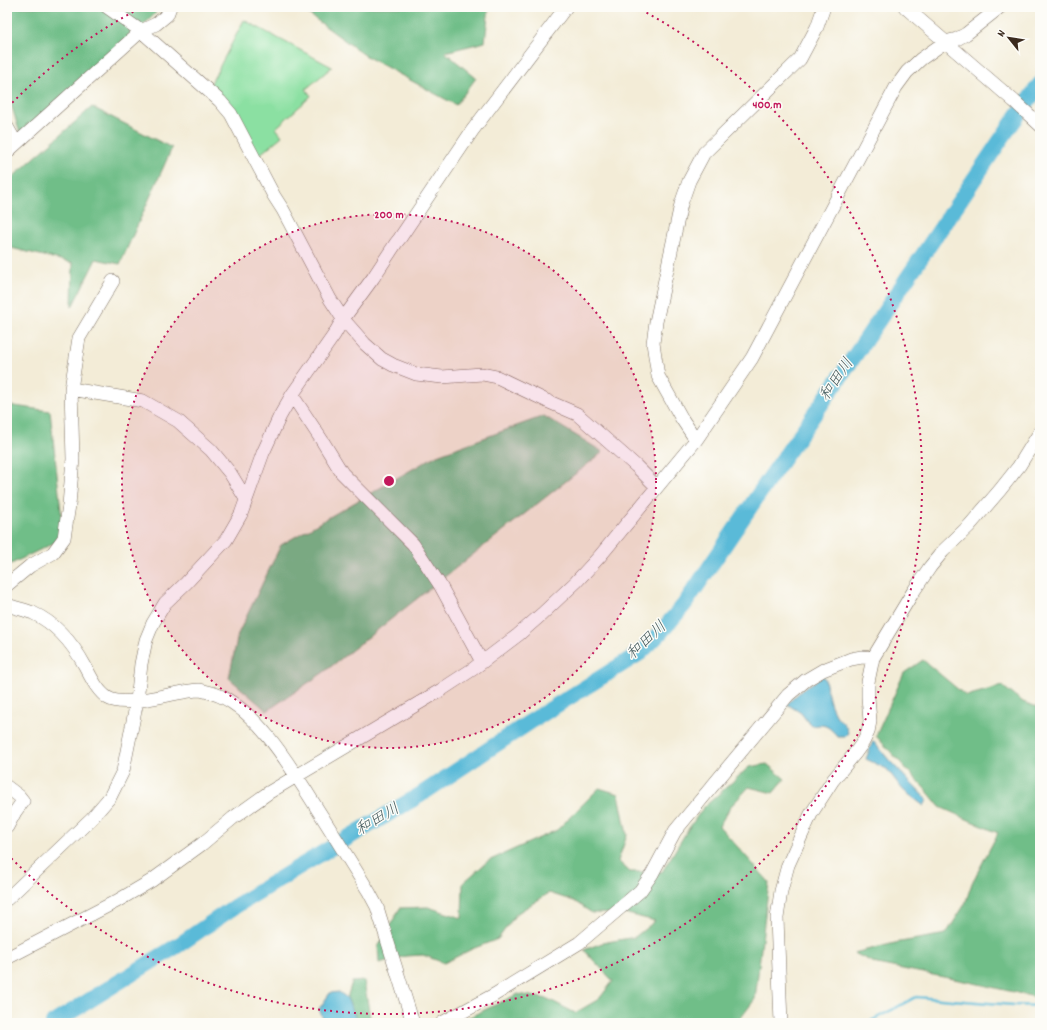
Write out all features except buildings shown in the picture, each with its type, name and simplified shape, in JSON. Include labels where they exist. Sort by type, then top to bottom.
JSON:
[{"type":"street","points":[[107,7],[141,31],[220,102],[231,114],[330,299],[343,319],[365,344],[382,359],[416,374],[442,377],[482,374],[496,377],[576,414],[636,466],[657,487]]},
{"type":"street","points":[[7,152],[141,31],[156,24],[167,16],[170,7]]},
{"type":"street","points":[[7,899],[92,818],[110,797],[123,771],[137,701],[141,664],[146,640],[153,623],[165,603],[196,574],[226,540],[241,514],[263,453],[280,416],[292,395],[334,335],[343,319],[416,216],[472,131],[566,7]]},
{"type":"street","points":[[696,440],[682,420],[658,376],[653,343],[656,322],[681,204],[689,181],[704,153],[800,59],[817,27],[824,7]]},
{"type":"street","points":[[905,7],[1029,114],[1040,126]]},
{"type":"street","points":[[7,958],[105,908],[151,881],[268,793],[441,690],[518,635],[576,582],[605,550],[696,440],[752,358],[896,87],[907,72],[921,59],[945,42],[957,39],[966,34],[1000,7]]},
{"type":"street","points":[[7,127],[16,143]]},
{"type":"street","points":[[7,585],[30,566],[53,553],[64,538],[69,505],[72,458],[71,389],[79,338],[113,281]]},
{"type":"street","points":[[71,389],[143,401],[178,421],[211,450],[230,473],[246,499]]},
{"type":"street","points":[[292,395],[342,473],[413,544],[440,585],[482,662]]},
{"type":"street","points":[[781,1023],[777,918],[781,892],[788,864],[811,814],[833,780],[863,742],[868,732],[870,721],[868,682],[873,658],[913,592],[930,568],[943,551],[969,526],[1000,490],[1019,466],[1040,432]]},
{"type":"street","points":[[7,605],[33,613],[61,632],[81,659],[100,692],[108,698],[114,700],[137,701],[159,696],[201,690],[219,695],[233,703],[255,722],[273,742],[297,776],[377,907],[413,1023]]},
{"type":"street","points":[[442,1023],[494,995],[579,943],[640,891],[652,874],[676,830],[788,695],[806,680],[851,658],[873,658]]},
{"type":"street","points":[[7,786],[23,801],[7,826]]},
{"type":"green space","points":[[7,7],[152,7],[156,13],[22,140],[7,91]]},
{"type":"green space","points":[[299,7],[489,7],[485,42],[445,52],[476,78],[456,105],[366,56]]},
{"type":"green space","points":[[244,20],[332,67],[306,89],[311,96],[276,128],[282,136],[258,156],[210,85]]},
{"type":"green space","points":[[92,107],[172,148],[120,264],[96,259],[72,307],[73,263],[7,247],[7,182]]},
{"type":"green space","points":[[7,405],[50,411],[64,538],[7,566]]},
{"type":"green space","points":[[544,416],[603,452],[324,672],[267,711],[229,678],[238,634],[281,545],[437,455]]},
{"type":"green space","points":[[923,660],[966,696],[1002,686],[1023,702],[1040,708],[1040,995],[1035,997],[974,983],[877,964],[854,953],[895,943],[946,934],[965,904],[972,883],[998,833],[940,807],[876,736],[904,673]]},
{"type":"green space","points":[[767,764],[785,779],[773,793],[749,787],[731,806],[719,826],[769,882],[755,999],[737,1023],[457,1023],[518,994],[548,999],[575,1013],[599,999],[613,981],[584,950],[602,943],[635,937],[655,921],[628,914],[592,913],[574,901],[549,893],[516,914],[498,939],[472,949],[444,963],[423,955],[406,956],[379,963],[378,947],[400,908],[428,907],[462,918],[463,883],[488,861],[557,830],[599,788],[619,794],[627,835],[618,861],[630,872],[662,872],[703,808],[749,767]]},
{"type":"green space","points":[[364,981],[371,1023],[358,1023],[347,998],[352,982]]},
{"type":"water","points":[[823,676],[832,707],[838,718],[847,729],[848,733],[844,737],[838,737],[830,728],[821,725],[812,726],[801,713],[787,704],[802,690]]},
{"type":"water","points":[[873,741],[927,800],[924,806],[903,790],[887,769],[866,759]]},
{"type":"water","points":[[339,992],[347,998],[358,1023],[325,1023],[319,1009],[330,993]]},
{"type":"waterway","name":"和田川","points":[[53,1023],[180,944],[234,907],[420,795],[530,722],[640,653],[660,633],[684,605],[1040,84]]},
{"type":"waterway","points":[[867,1023],[916,997],[1040,1006]]}]
